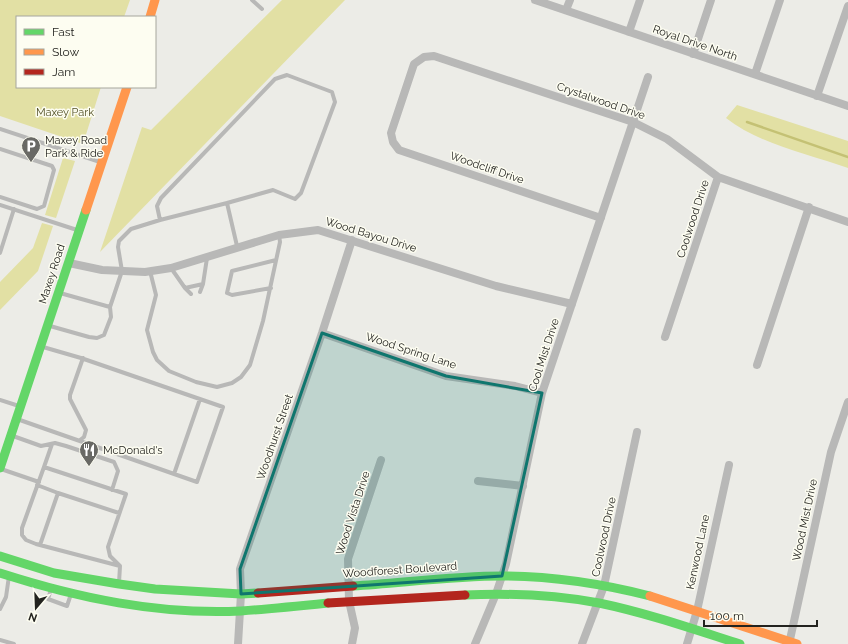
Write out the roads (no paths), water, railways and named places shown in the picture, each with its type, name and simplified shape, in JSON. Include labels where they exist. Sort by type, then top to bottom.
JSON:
[{"type":"street","points":[[150,16],[155,0]]},
{"type":"street","name":"Royal Drive North","points":[[535,0],[848,106]]},
{"type":"street","points":[[566,10],[570,0]]},
{"type":"street","points":[[629,32],[640,0]]},
{"type":"street","points":[[693,54],[711,0]]},
{"type":"street","points":[[755,74],[780,0]]},
{"type":"street","points":[[818,96],[848,6]]},
{"type":"street","name":"Crystalwood Drive","points":[[396,118],[414,64],[424,57],[434,56],[633,122],[667,139],[718,177],[809,207],[848,222]]},
{"type":"street","name":"Cool Mist Drive","points":[[475,644],[502,576],[523,486],[542,392],[648,76]]},
{"type":"street","name":"Maxey Road","points":[[0,468],[127,88]]},
{"type":"street","name":"Woodcliff Drive","points":[[396,118],[391,133],[393,142],[399,150],[601,218]]},
{"type":"street","name":"Coolwood Drive","points":[[665,337],[718,177]]},
{"type":"street","points":[[757,365],[809,207]]},
{"type":"street","name":"Wood Bayou Drive","points":[[69,263],[102,270],[121,267],[150,271],[171,268],[208,257],[237,246],[279,235],[318,230],[496,286],[572,304]]},
{"type":"street","name":"Woodhurst Street","points":[[238,644],[241,594],[240,569],[322,333],[352,240]]},
{"type":"street","name":"Wood Spring Lane","points":[[322,333],[446,376],[515,386],[542,392]]},
{"type":"street","name":"Wood Mist Drive","points":[[792,643],[831,452],[848,402]]},
{"type":"street","name":"Coolwood Drive","points":[[582,644],[604,586],[637,432]]},
{"type":"street","name":"Wood Vista Drive","points":[[352,644],[355,628],[349,601],[348,559],[382,460]]},
{"type":"street","name":"Kenwood Lane","points":[[687,644],[697,612],[728,465]]},
{"type":"street","points":[[478,481],[523,486]]},
{"type":"street","name":"Woodforest Boulevard","points":[[0,556],[54,573],[119,584],[163,589],[241,594],[349,585],[502,576],[549,578],[604,586],[649,596],[792,643]]},
{"type":"street","points":[[0,573],[51,589],[113,603],[173,610],[240,611],[349,601],[496,594],[546,597],[597,603],[641,613],[740,644]]},
{"type":"street","points":[[113,603],[119,584]]},
{"type":"lane","points":[[252,0],[262,9]]},
{"type":"lane","points":[[48,326],[97,338],[104,335],[111,317],[110,307],[121,267],[118,247],[119,241],[131,229],[273,190],[295,199],[301,193],[335,102],[332,92],[287,75],[275,79],[161,198],[157,206],[160,220]]},
{"type":"lane","points":[[0,129],[102,163]]},
{"type":"lane","points":[[0,149],[52,166],[54,170],[44,206],[41,208],[37,209],[0,197]]},
{"type":"lane","points":[[227,203],[237,246]]},
{"type":"lane","points":[[0,205],[79,231]]},
{"type":"lane","points":[[0,253],[14,210]]},
{"type":"lane","points":[[150,271],[156,295],[147,330],[152,352],[169,371],[196,382],[217,387],[232,383],[241,377],[250,365],[264,321],[280,242],[279,235]]},
{"type":"lane","points":[[200,292],[208,257]]},
{"type":"lane","points":[[270,288],[232,295],[227,293],[232,271],[276,260]]},
{"type":"lane","points":[[171,268],[191,294]]},
{"type":"lane","points":[[185,288],[203,284]]},
{"type":"lane","points":[[59,292],[110,307]]},
{"type":"lane","points":[[17,418],[197,482],[223,407],[83,358],[41,346]]},
{"type":"lane","points":[[80,440],[84,437],[86,430],[70,399],[70,395],[83,358]]},
{"type":"lane","points":[[174,474],[200,399]]},
{"type":"lane","points":[[0,400],[20,407]]},
{"type":"lane","points":[[8,441],[41,446],[52,444],[66,446],[114,462],[118,470],[112,490]]},
{"type":"lane","points":[[52,444],[22,528],[22,535],[26,540],[40,545],[120,566]]},
{"type":"lane","points":[[44,467],[126,494],[108,547],[110,556],[120,566],[119,584]]},
{"type":"lane","points":[[0,468],[58,493],[119,514]]},
{"type":"lane","points":[[40,545],[58,493]]},
{"type":"lane","points":[[0,609],[6,597],[9,576]]},
{"type":"lane","points":[[0,595],[6,597]]},
{"type":"lane","points":[[0,640],[14,644]]},
{"type":"waterway","points":[[747,122],[848,157]]},
{"type":"place","name":"Maxey Road Park & Ride","points":[[31,163]]},
{"type":"place","name":"McDonald's","points":[[89,467]]},
{"type":"park label","name":"Maxey Park","points":[[65,112]]}]
